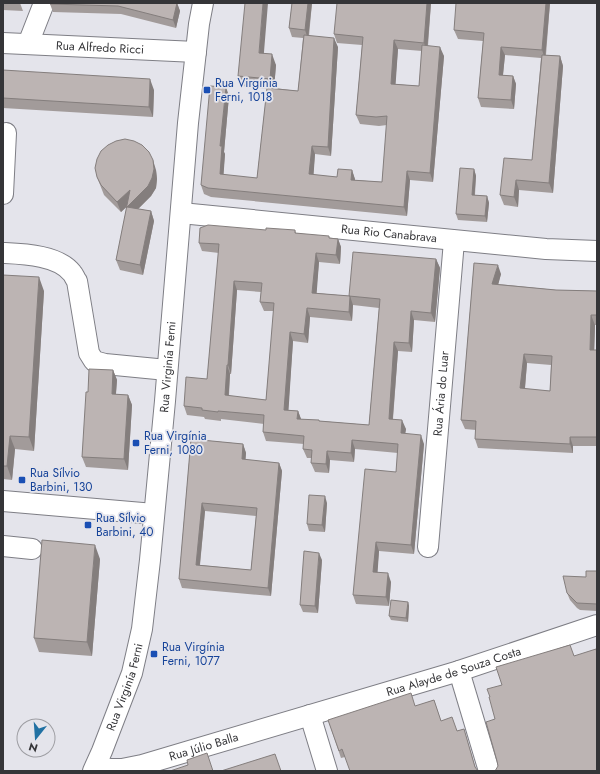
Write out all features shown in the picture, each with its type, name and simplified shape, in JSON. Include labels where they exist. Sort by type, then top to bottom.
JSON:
[{"type":"street","points":[[28,44],[44,3]]},
{"type":"street","name":"Rua Virginía Ferni","points":[[94,768],[132,673],[142,629],[154,514],[188,123],[203,3]]},
{"type":"street","name":"Rua Alfredo Ricci","points":[[3,43],[196,52]]},
{"type":"street","points":[[3,194],[6,133]]},
{"type":"street","name":"Rua Rio Canabrava","points":[[181,213],[454,241],[546,249],[597,251]]},
{"type":"street","name":"Rua Ária do Luar","points":[[428,547],[454,241]]},
{"type":"street","points":[[3,253],[37,255],[59,263],[71,272],[77,281],[89,353],[94,361],[105,364],[167,370]]},
{"type":"street","points":[[3,501],[154,514]]},
{"type":"street","points":[[3,546],[32,549]]},
{"type":"street","name":"Rua Alayde de Souza Costa","points":[[310,716],[459,671],[597,625]]},
{"type":"street","points":[[459,671],[489,771]]},
{"type":"street","points":[[310,716],[327,771]]},
{"type":"street","name":"Rua Júlio Balla","points":[[94,768],[122,769],[142,765],[310,716]]},
{"type":"building","points":[[50,3],[177,3],[173,20],[118,6]]},
{"type":"building","points":[[245,3],[263,3],[259,53],[272,54],[270,79],[238,76]]},
{"type":"building","points":[[292,3],[308,3],[305,30],[289,28]]},
{"type":"building","points":[[337,3],[427,3],[424,43],[394,40],[391,84],[419,86],[422,45],[440,47],[430,173],[407,171],[404,207],[208,188],[201,185],[210,86],[226,87],[220,146],[222,146],[220,174],[257,178],[267,88],[298,91],[304,35],[334,38],[328,147],[312,146],[309,174],[337,177],[338,169],[352,170],[351,180],[382,182],[387,116],[376,117],[356,115],[363,37],[334,34]]},
{"type":"building","points":[[456,3],[546,3],[542,50],[501,47],[499,75],[513,76],[511,100],[478,98],[484,33],[454,30]]},
{"type":"building","points":[[542,55],[560,56],[549,183],[516,180],[514,197],[500,195],[504,158],[532,160]]},
{"type":"building","points":[[3,70],[150,79],[149,107],[3,98]]},
{"type":"building","points":[[125,139],[142,145],[149,152],[153,160],[154,169],[148,186],[127,207],[151,211],[140,265],[116,260],[130,190],[117,202],[101,185],[95,168],[101,151],[116,141]]},
{"type":"building","points":[[460,168],[474,169],[472,195],[487,196],[485,216],[456,214]]},
{"type":"building","points":[[208,225],[266,230],[266,228],[295,230],[295,233],[329,236],[329,238],[338,239],[336,255],[316,253],[312,293],[349,296],[353,252],[436,259],[431,313],[411,311],[409,343],[394,342],[389,419],[402,420],[401,433],[421,435],[411,545],[376,542],[373,572],[388,573],[386,597],[353,595],[365,469],[396,472],[398,444],[352,440],[351,453],[327,451],[326,464],[311,463],[312,450],[303,449],[304,436],[263,432],[264,415],[218,412],[184,406],[186,377],[207,379],[219,244],[199,243],[200,228]],"holes":[[[234,281],[262,283],[260,302],[274,303],[266,400],[225,395]],[[350,296],[380,299],[369,425],[297,419],[298,411],[284,410],[290,332],[304,334],[307,308],[349,312]]]},
{"type":"building","points":[[474,263],[498,265],[492,284],[556,290],[597,291],[597,315],[591,315],[590,350],[597,350],[597,437],[570,437],[570,444],[475,439],[476,421],[461,420]],"holes":[[[524,354],[552,356],[550,391],[520,388]]]},
{"type":"building","points":[[3,275],[39,277],[29,437],[10,436],[7,466],[3,466]]},
{"type":"building","points":[[89,369],[113,370],[112,394],[128,395],[124,459],[82,457]]},
{"type":"building","points":[[191,439],[243,444],[242,459],[279,463],[268,588],[179,579]],"holes":[[[202,503],[257,508],[251,570],[196,565]]]},
{"type":"building","points":[[309,495],[325,496],[322,525],[307,524]]},
{"type":"building","points":[[42,540],[95,545],[87,642],[34,638]]},
{"type":"building","points":[[304,551],[319,553],[315,606],[300,605]]},
{"type":"building","points":[[586,571],[597,571],[597,604],[577,603],[567,593],[563,576],[586,577]]},
{"type":"building","points":[[391,600],[408,602],[406,618],[389,616]]},
{"type":"building","points":[[570,645],[574,656],[596,649],[597,653],[597,771],[495,771],[498,766],[486,722],[495,719],[487,689],[502,685],[496,667]]},
{"type":"building","points":[[411,693],[415,706],[434,700],[441,721],[452,717],[457,731],[464,729],[475,767],[478,771],[350,771],[342,749],[339,751],[328,720]]},
{"type":"building","points":[[207,753],[213,771],[170,771],[188,765],[187,760]]},
{"type":"building","points":[[275,754],[281,771],[221,771]]},
{"type":"place","name":"Rua Virgínia Ferni, 1018","points":[[207,90]]},
{"type":"place","name":"Rua Virgínia Ferni, 1080","points":[[136,443]]},
{"type":"place","name":"Rua Sílvio Barbini, 130","points":[[22,480]]},
{"type":"place","name":"Rua Sílvio Barbini, 40","points":[[88,525]]},
{"type":"place","name":"Rua Virgínia Ferni, 1077","points":[[154,654]]}]
